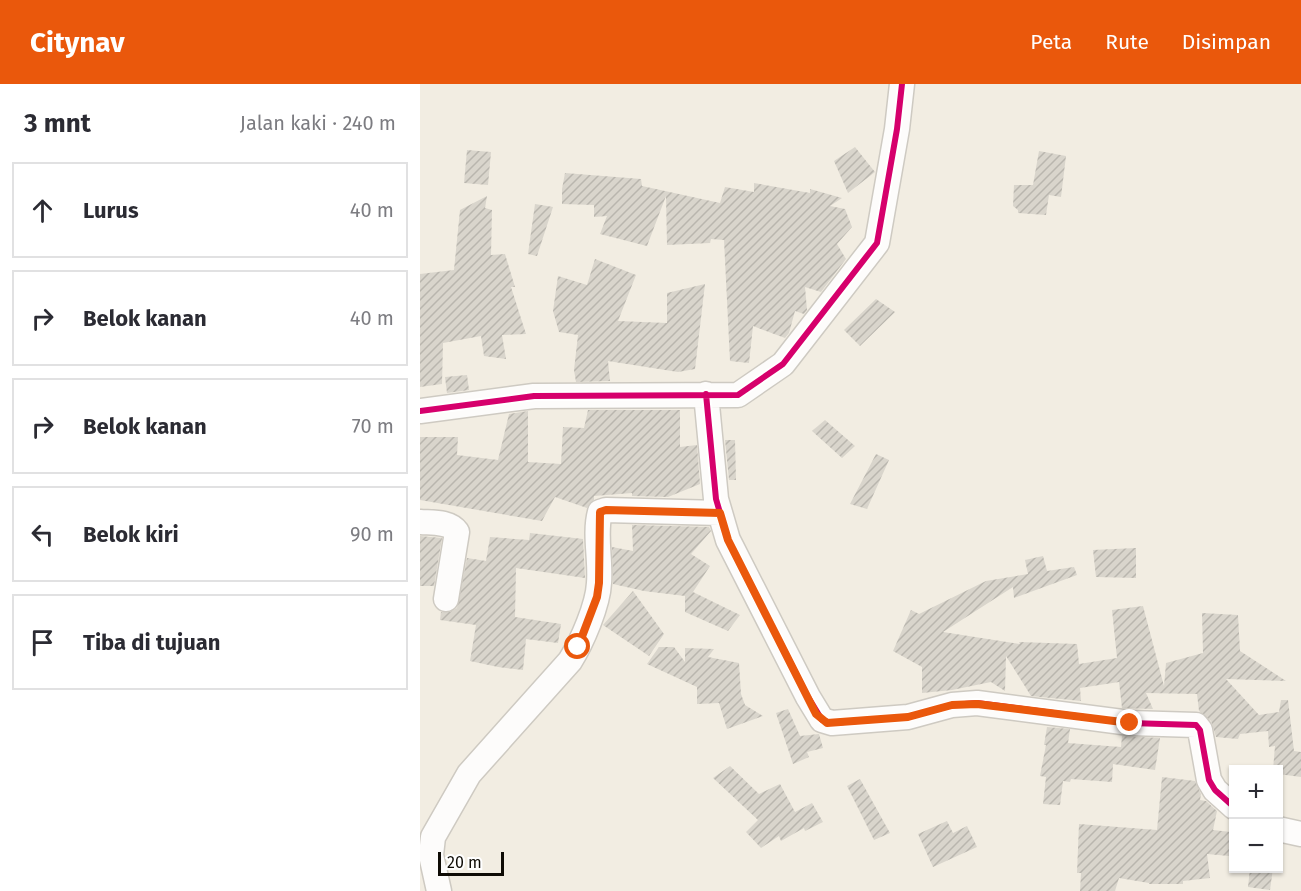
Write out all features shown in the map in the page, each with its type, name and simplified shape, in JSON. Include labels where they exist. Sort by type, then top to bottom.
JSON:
[{"type":"street","points":[[420,411],[534,396],[738,395],[783,364],[877,243],[897,129],[902,84]]},
{"type":"street","points":[[706,394],[716,499],[728,540],[808,698],[822,720],[832,723],[900,718],[952,705],[977,704],[1130,723],[1196,725],[1200,730],[1211,784],[1229,803]]},
{"type":"street","points":[[439,891],[431,855],[433,837],[438,828],[469,774],[570,661],[578,647],[597,597],[600,512],[606,510],[720,513]]},
{"type":"street","points":[[420,522],[447,525],[455,528],[457,532],[446,599]]},
{"type":"street","points":[[1283,830],[1301,834]]},
{"type":"building","points":[[855,147],[875,172],[848,193],[834,161]]},
{"type":"building","points":[[467,150],[491,152],[488,185],[464,183]]},
{"type":"building","points":[[1039,151],[1066,156],[1061,197],[1049,195],[1046,215],[1018,213],[1013,206],[1014,185],[1033,185]]},
{"type":"building","points":[[565,173],[641,179],[642,186],[720,203],[725,187],[754,192],[754,183],[810,193],[810,189],[842,198],[830,206],[845,209],[852,227],[837,244],[846,259],[821,292],[805,287],[807,310],[804,314],[795,311],[789,333],[785,338],[753,326],[749,363],[730,361],[724,240],[711,239],[710,243],[667,245],[666,196],[647,246],[600,234],[607,216],[594,217],[594,205],[562,204]]},
{"type":"building","points":[[487,196],[485,208],[492,210],[491,255],[505,254],[515,287],[511,287],[526,334],[502,335],[506,359],[484,356],[481,336],[443,343],[442,384],[420,387],[420,274],[454,270],[460,210]]},
{"type":"building","points":[[535,204],[553,207],[537,256],[528,254]]},
{"type":"building","points":[[595,259],[636,275],[618,321],[667,323],[667,293],[705,284],[695,369],[678,372],[608,361],[610,381],[576,382],[574,370],[578,335],[559,332],[553,311],[558,276],[587,285]]},
{"type":"building","points":[[876,299],[895,312],[860,346],[844,330]]},
{"type":"building","points":[[467,375],[469,390],[447,393],[445,377]]},
{"type":"building","points":[[588,410],[680,410],[680,447],[697,445],[700,484],[668,497],[632,496],[632,493],[594,496],[594,500],[587,508],[555,497],[542,521],[420,500],[420,437],[458,437],[457,455],[498,460],[509,414],[528,411],[528,462],[561,464],[563,427],[584,428]]},
{"type":"building","points":[[825,420],[855,446],[842,458],[812,431]]},
{"type":"building","points":[[725,440],[735,440],[736,480],[729,480]]},
{"type":"building","points":[[876,454],[889,460],[867,509],[850,504]]},
{"type":"building","points":[[632,525],[709,527],[711,531],[691,554],[710,566],[693,592],[740,615],[728,631],[685,612],[685,596],[644,591],[613,584],[612,547],[633,551]]},
{"type":"building","points":[[530,533],[583,539],[585,578],[516,568],[515,617],[561,624],[558,643],[526,639],[523,670],[470,661],[476,625],[440,620],[441,612],[450,612],[457,608],[467,558],[486,561],[490,537],[529,540]]},
{"type":"building","points":[[420,536],[442,538],[434,586],[420,586]]},
{"type":"building","points":[[1136,548],[1136,578],[1096,577],[1093,550]]},
{"type":"building","points":[[1043,556],[1047,571],[1074,567],[1077,575],[1014,598],[1013,587],[943,632],[1020,644],[1019,642],[1077,644],[1079,664],[1117,658],[1112,610],[1143,606],[1164,686],[1166,663],[1203,653],[1202,613],[1238,615],[1240,651],[1286,681],[1226,679],[1259,715],[1279,712],[1281,700],[1288,700],[1294,751],[1301,752],[1301,777],[1283,775],[1283,765],[1273,765],[1275,746],[1269,747],[1268,731],[1240,734],[1238,739],[1216,737],[1211,721],[1199,711],[1197,694],[1146,693],[1153,709],[1122,708],[1119,682],[1080,688],[1081,701],[1031,696],[1006,656],[1005,691],[991,682],[922,693],[922,667],[893,651],[911,610],[919,614],[986,581],[1028,574],[1025,560]]},
{"type":"building","points":[[633,591],[664,634],[649,656],[603,625]]},
{"type":"building","points":[[659,647],[674,647],[685,662],[685,648],[714,649],[708,657],[739,663],[741,694],[745,705],[763,716],[727,729],[719,703],[697,704],[697,687],[647,664]]},
{"type":"building","points":[[788,709],[800,736],[819,734],[823,748],[807,752],[809,757],[793,764],[776,713]]},
{"type":"building","points":[[1047,727],[1070,729],[1068,743],[1121,747],[1122,736],[1160,738],[1155,770],[1113,764],[1112,782],[1071,779],[1070,782],[1063,781],[1060,805],[1043,804],[1046,777],[1040,776]]},
{"type":"building","points":[[730,766],[759,794],[780,784],[795,812],[812,803],[823,822],[805,831],[804,828],[781,841],[779,836],[761,848],[746,832],[758,820],[713,778]]},
{"type":"building","points":[[1162,777],[1195,781],[1201,794],[1200,800],[1206,801],[1217,811],[1213,830],[1229,832],[1229,856],[1207,854],[1210,878],[1183,881],[1183,884],[1149,884],[1119,878],[1115,891],[1080,891],[1081,873],[1077,873],[1079,824],[1157,830]]},
{"type":"building","points":[[860,779],[890,833],[874,840],[847,786]]},
{"type":"building","points":[[947,821],[953,833],[967,826],[977,847],[933,867],[918,834]]},
{"type":"building","points":[[1249,873],[1272,873],[1270,890],[1248,887]]},
{"type":"cycle path","points":[[420,411],[534,396],[738,395],[783,364],[877,243],[897,129],[902,84]]},
{"type":"cycle path","points":[[706,394],[716,499],[728,540],[822,720],[832,723],[908,717],[952,705],[977,703],[1130,723],[1196,725],[1200,730],[1209,780],[1215,790],[1229,803]]},
{"type":"route","points":[[578,647],[597,597],[599,583],[598,515],[602,510],[720,513],[728,540],[816,714],[827,723],[908,717],[963,704],[993,705],[1130,723]]}]
